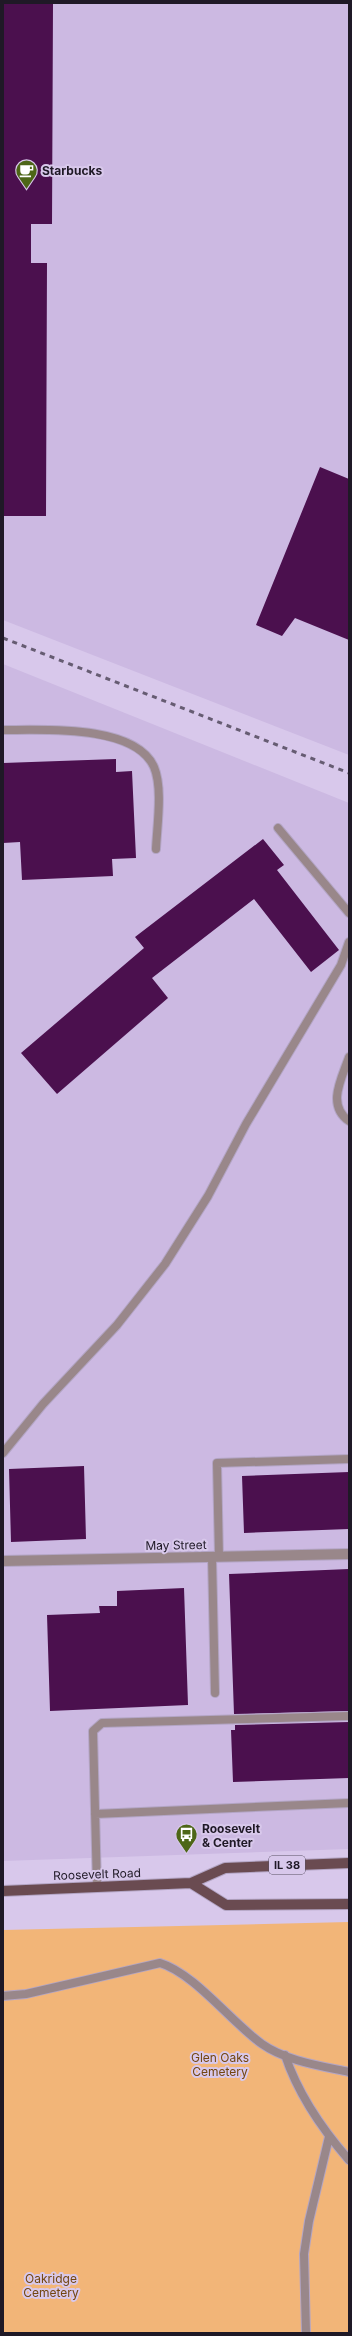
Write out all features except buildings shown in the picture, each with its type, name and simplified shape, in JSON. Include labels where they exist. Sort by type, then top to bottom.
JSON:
[{"type":"main road","name":"Roosevelt Road","points":[[3,1891],[191,1883],[225,1868],[349,1863]]},
{"type":"main road","points":[[191,1883],[226,1905],[349,1904]]},
{"type":"street","name":"May Street","points":[[3,1561],[349,1554]]},
{"type":"lane","points":[[3,730],[82,731],[114,738],[140,750],[149,758],[158,779],[156,849]]},
{"type":"lane","points":[[278,828],[349,913]]},
{"type":"lane","points":[[3,1453],[43,1404],[117,1325],[165,1264],[208,1196],[246,1124],[341,965],[349,942]]},
{"type":"lane","points":[[349,1057],[336,1094],[342,1116],[349,1121]]},
{"type":"lane","points":[[215,1694],[217,1463],[349,1459]]},
{"type":"lane","points":[[97,1887],[93,1731],[102,1723],[349,1716]]},
{"type":"lane","points":[[95,1814],[349,1803]]},
{"type":"lane","points":[[3,1996],[26,1994],[160,1963],[180,1972],[263,2045],[285,2055],[349,2072]]},
{"type":"lane","points":[[285,2055],[293,2078],[329,2137],[349,2160]]},
{"type":"lane","points":[[306,2333],[304,2254],[309,2221],[329,2137]]},
{"type":"shaded area","points":[[3,3],[349,3],[349,755],[3,620]]},
{"type":"shaded area","points":[[3,664],[349,803],[349,1849],[3,1861]]},
{"type":"green space","name":"Glen Oaks Cemetery","points":[[349,1922],[349,2333],[3,2333],[3,1930]]},
{"type":"railway","points":[[3,638],[349,773]]},
{"type":"place","name":"Starbucks","points":[[26,190]]},
{"type":"place","name":"Roosevelt & Center","points":[[187,1854]]},
{"type":"park label","name":"Oakridge Cemetery","points":[[51,2285]]}]
